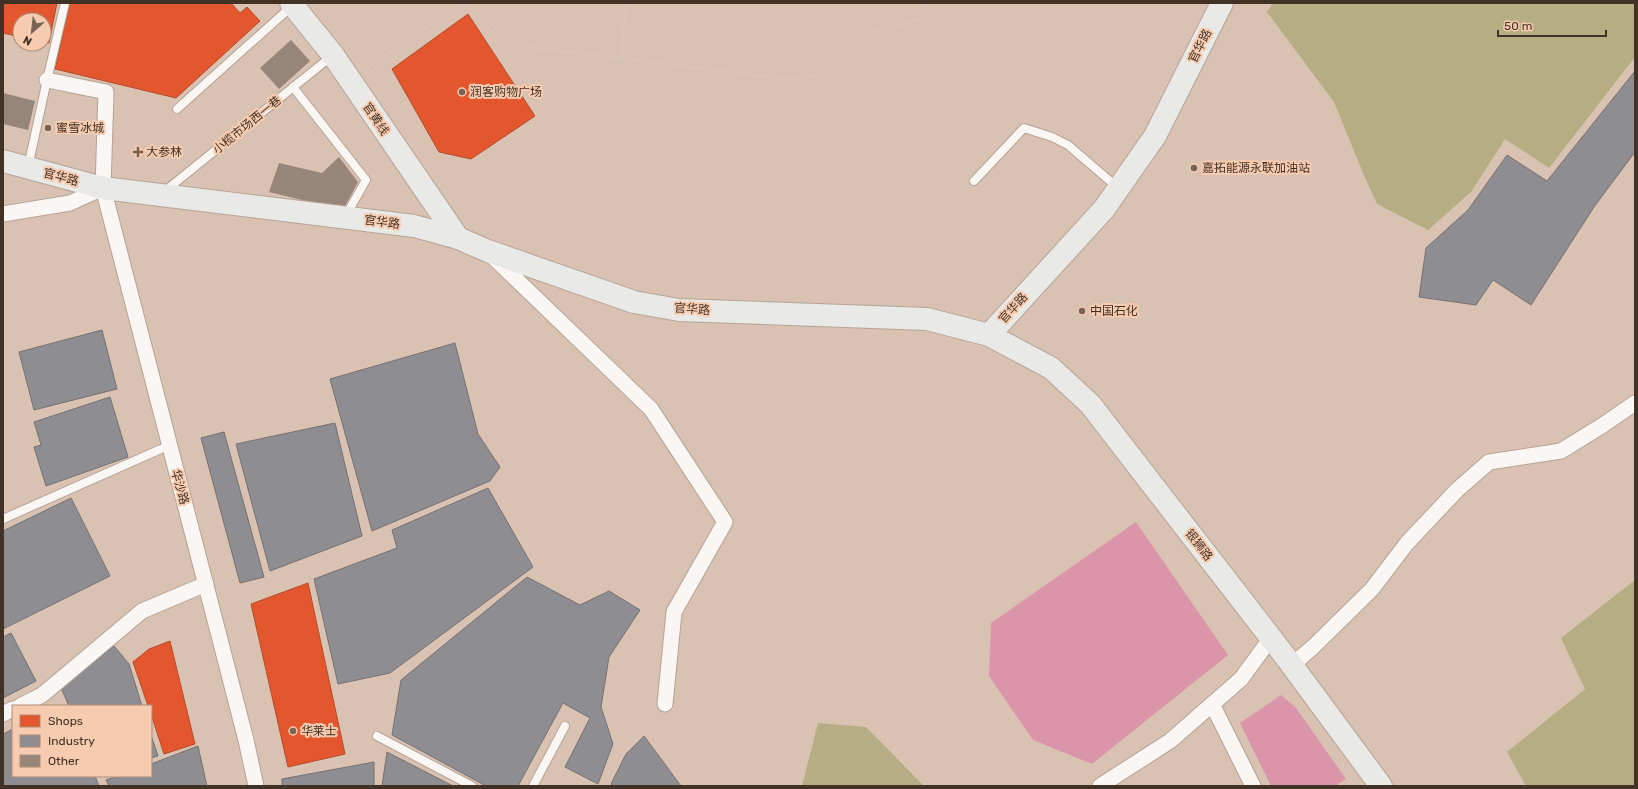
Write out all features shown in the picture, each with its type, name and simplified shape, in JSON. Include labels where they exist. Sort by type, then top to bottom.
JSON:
[{"type":"main road","name":"官华路","points":[[3,161],[103,188],[414,226],[458,238],[488,251],[634,302],[679,310],[928,319],[989,335],[1104,209],[1155,136],[1222,3]]},
{"type":"main road","name":"官黄线","points":[[292,4],[333,55],[458,238]]},
{"type":"main road","name":"银狮路","points":[[989,335],[1051,368],[1090,404],[1292,665],[1382,786]]},
{"type":"street","name":"华沙路","points":[[47,80],[106,92],[103,188],[246,740],[256,786]]},
{"type":"street","points":[[3,214],[70,203],[103,188]]},
{"type":"street","points":[[488,251],[651,409],[725,522],[674,612],[664,704]]},
{"type":"street","points":[[1292,665],[1313,647],[1372,589],[1407,543],[1457,490],[1489,462],[1561,451],[1604,426],[1635,403]]},
{"type":"street","points":[[22,705],[42,695],[142,611],[206,584]]},
{"type":"street","points":[[1100,786],[1170,741],[1241,679],[1271,638]]},
{"type":"street","points":[[1212,704],[1253,786]]},
{"type":"street","points":[[3,714],[12,710]]},
{"type":"lane","points":[[28,168],[65,3]]},
{"type":"lane","points":[[177,109],[292,4]]},
{"type":"lane","name":"小榄市场西一巷","points":[[161,194],[333,55]]},
{"type":"lane","points":[[293,88],[366,180],[345,217]]},
{"type":"lane","points":[[974,181],[1024,128],[1052,137],[1068,145],[1118,188]]},
{"type":"lane","points":[[3,519],[170,445]]},
{"type":"lane","points":[[533,786],[565,726]]},
{"type":"lane","points":[[377,736],[472,786]]},
{"type":"path","points":[[350,80],[461,3]]},
{"type":"path","points":[[468,3],[509,40],[528,47],[789,79],[814,76],[870,33],[918,20],[930,3]]},
{"type":"path","points":[[621,58],[626,3]]},
{"type":"shaded area","points":[[1273,3],[1635,3],[1635,57],[1549,168],[1505,139],[1471,192],[1428,230],[1377,204],[1334,102],[1267,12]]},
{"type":"shaded area","points":[[1136,522],[1228,655],[1092,764],[1033,740],[989,676],[991,623]]},
{"type":"shaded area","points":[[1635,580],[1635,786],[1526,786],[1507,752],[1585,689],[1561,638]]},
{"type":"shaded area","points":[[1281,695],[1296,708],[1346,779],[1338,784],[1338,786],[1271,786],[1240,723]]},
{"type":"shaded area","points":[[818,723],[866,727],[924,786],[802,786]]},
{"type":"building: Shops","points":[[3,3],[57,3],[52,28],[52,12],[12,12],[12,35],[3,33]]},
{"type":"building: Shops","points":[[70,3],[231,3],[240,13],[247,7],[260,21],[176,98],[55,69]]},
{"type":"building: Shops","name":"润客购物广场","points":[[468,14],[535,116],[471,159],[439,152],[392,69]]},
{"type":"building: Shops","points":[[308,583],[345,754],[288,767],[251,604]]},
{"type":"building: Shops","points":[[170,641],[195,744],[164,754],[152,717],[152,705],[148,705],[133,662],[149,649]]},
{"type":"building: Industry","points":[[1635,71],[1635,152],[1594,207],[1531,305],[1493,280],[1476,305],[1419,297],[1426,248],[1468,210],[1507,155],[1547,181]]},
{"type":"building: Industry","points":[[102,330],[117,389],[34,410],[19,352]]},
{"type":"building: Industry","points":[[455,343],[478,434],[500,467],[490,481],[372,531],[330,379]]},
{"type":"building: Industry","points":[[110,397],[128,457],[46,486],[34,447],[41,445],[34,422]]},
{"type":"building: Industry","points":[[335,423],[362,536],[270,571],[236,444]]},
{"type":"building: Industry","points":[[224,432],[264,577],[240,583],[201,438]]},
{"type":"building: Industry","points":[[488,488],[533,567],[390,673],[338,684],[314,579],[397,548],[392,530]]},
{"type":"building: Industry","points":[[71,498],[110,576],[3,629],[3,531]]},
{"type":"building: Industry","points":[[527,577],[580,605],[609,591],[640,610],[609,657],[601,707],[613,744],[598,784],[565,767],[590,718],[563,703],[518,786],[486,786],[392,735],[401,680]]},
{"type":"building: Industry","points":[[11,633],[36,681],[3,698],[3,637]]},
{"type":"building: Industry","points":[[114,646],[129,664],[142,705],[69,705],[61,688]]},
{"type":"building: Industry","points":[[12,730],[12,777],[95,777],[99,786],[3,786],[3,734]]},
{"type":"building: Industry","points":[[644,736],[681,786],[613,786],[611,784],[626,754]]},
{"type":"building: Industry","points":[[152,738],[158,756],[152,758]]},
{"type":"building: Industry","points":[[198,746],[207,786],[109,786],[106,780],[115,777],[152,777],[152,764]]},
{"type":"building: Industry","points":[[387,752],[453,786],[382,786]]},
{"type":"building: Industry","points":[[374,762],[374,786],[282,786],[282,779]]},
{"type":"building: Other","points":[[291,40],[310,61],[279,89],[260,68]]},
{"type":"building: Other","points":[[3,93],[35,101],[28,130],[3,124]]},
{"type":"building: Other","points":[[339,157],[358,182],[343,210],[269,192],[279,163],[322,173]]},
{"type":"place","name":"润客购物广场","points":[[462,92]]},
{"type":"place","name":"蜜雪冰城","points":[[48,128]]},
{"type":"place","name":"大参林","points":[[138,152]]},
{"type":"place","name":"嘉拓能源永联加油站","points":[[1194,168]]},
{"type":"place","name":"中国石化","points":[[1082,311]]},
{"type":"place","name":"华莱士","points":[[293,731]]}]
